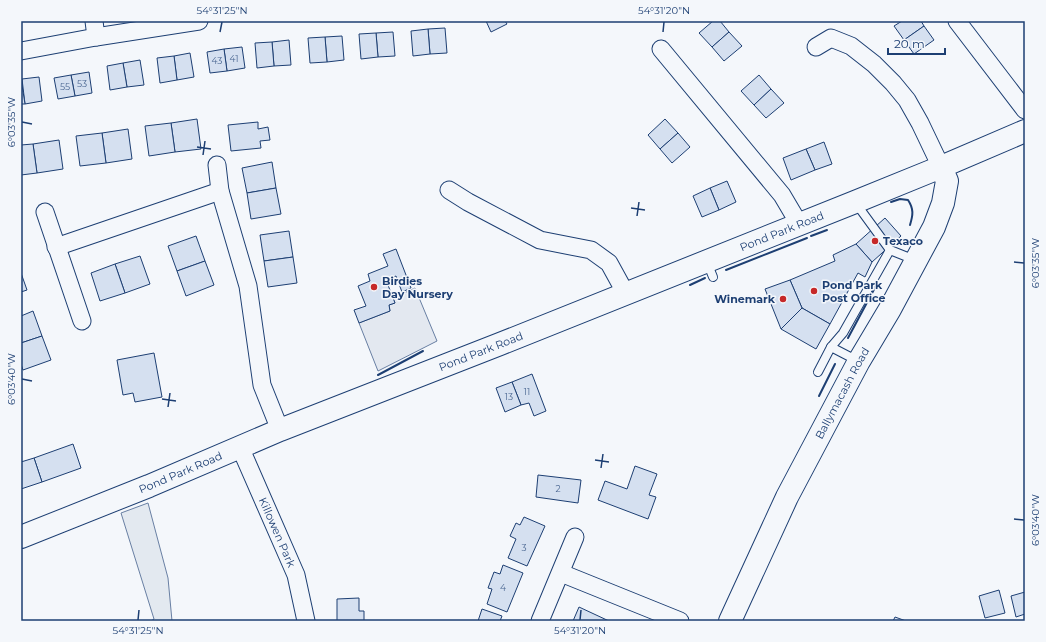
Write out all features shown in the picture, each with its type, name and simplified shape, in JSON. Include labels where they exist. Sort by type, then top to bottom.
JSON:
[{"type":"main road","name":"Pond Park Road","points":[[21,537],[149,486],[280,430],[626,294],[710,269],[800,224],[1025,131]]},
{"type":"main road","name":"Ballymacash Road","points":[[730,621],[787,497],[858,361],[890,309],[934,227],[943,203],[947,181],[941,167]]},
{"type":"street","points":[[21,51],[95,29],[199,21]]},
{"type":"street","points":[[957,21],[1025,110]]},
{"type":"street","points":[[816,47],[831,38],[851,46],[874,64],[907,100],[941,167]]},
{"type":"street","points":[[661,49],[782,195],[800,224]]},
{"type":"street","points":[[217,165],[220,190],[248,286],[262,385],[280,430]]},
{"type":"street","points":[[56,247],[220,190]]},
{"type":"street","points":[[450,190],[475,206],[540,240],[591,250],[609,262],[626,294]]},
{"type":"street","points":[[45,212],[82,320]]},
{"type":"street","name":"Killowen Park","points":[[240,447],[296,576],[306,621]]},
{"type":"street","points":[[540,621],[575,537]]},
{"type":"street","points":[[560,573],[680,621]]},
{"type":"lane","points":[[855,202],[890,250],[916,261]]},
{"type":"lane","points":[[818,372],[830,347],[843,333],[890,250]]},
{"type":"lane","points":[[830,347],[858,361]]},
{"type":"shaded area","name":"Birdies Day Nursery","points":[[415,288],[437,341],[378,371],[359,323],[390,311],[389,305],[395,303],[393,298]]},
{"type":"shaded area","points":[[148,503],[168,578],[172,621],[151,621],[154,619],[121,513]]},
{"type":"building","points":[[486,21],[505,21],[507,24],[491,32]]},
{"type":"building","points":[[713,21],[720,21],[729,32],[712,47],[699,33]]},
{"type":"building","points":[[902,21],[921,21],[924,26],[904,40],[894,26]]},
{"type":"building","points":[[924,26],[934,40],[914,54],[904,40]]},
{"type":"building","points":[[445,28],[447,53],[430,54],[428,29]]},
{"type":"building","points":[[428,29],[430,54],[413,56],[411,31]]},
{"type":"building","points":[[393,32],[395,56],[378,57],[376,33]]},
{"type":"building","points":[[729,32],[742,46],[724,61],[712,47]]},
{"type":"building","points":[[376,33],[378,57],[361,59],[359,34]]},
{"type":"building","points":[[342,36],[344,60],[327,62],[325,37]]},
{"type":"building","points":[[325,37],[327,62],[310,63],[308,38]]},
{"type":"building","points":[[289,40],[291,65],[274,66],[272,42]]},
{"type":"building","points":[[272,42],[274,66],[257,68],[255,43]]},
{"type":"building","points":[[242,47],[245,68],[227,71],[224,49]]},
{"type":"building","points":[[224,49],[227,71],[210,73],[207,52]]},
{"type":"building","points":[[190,53],[194,77],[177,80],[174,56]]},
{"type":"building","points":[[174,56],[177,80],[160,83],[157,58]]},
{"type":"building","points":[[140,60],[144,85],[127,87],[123,63]]},
{"type":"building","points":[[123,63],[127,87],[110,90],[107,66]]},
{"type":"building","points":[[89,72],[92,93],[75,96],[71,75]]},
{"type":"building","points":[[71,75],[75,96],[58,99],[54,78]]},
{"type":"building","points":[[759,75],[771,89],[754,105],[741,91]]},
{"type":"building","points":[[39,77],[42,101],[25,104],[22,79]]},
{"type":"building","points":[[21,79],[25,104],[21,104]]},
{"type":"building","points":[[771,89],[784,103],[766,118],[754,105]]},
{"type":"building","points":[[197,119],[201,149],[175,152],[171,123]]},
{"type":"building","points":[[665,119],[678,133],[660,149],[648,135]]},
{"type":"building","points":[[258,122],[258,129],[268,127],[270,140],[260,141],[261,148],[231,151],[228,125]]},
{"type":"building","points":[[171,123],[175,152],[149,156],[145,126]]},
{"type":"building","points":[[128,129],[132,159],[106,163],[102,133]]},
{"type":"building","points":[[102,133],[106,163],[80,166],[76,136]]},
{"type":"building","points":[[678,133],[690,147],[672,163],[660,149]]},
{"type":"building","points":[[59,140],[63,169],[37,173],[33,144]]},
{"type":"building","points":[[824,142],[832,164],[815,170],[806,149]]},
{"type":"building","points":[[33,144],[37,173],[21,175],[21,145]]},
{"type":"building","points":[[806,149],[815,170],[791,180],[783,158]]},
{"type":"building","points":[[272,162],[276,188],[247,193],[242,168]]},
{"type":"building","points":[[727,181],[736,202],[719,210],[710,188]]},
{"type":"building","points":[[276,188],[281,214],[251,219],[247,193]]},
{"type":"building","points":[[710,188],[719,210],[702,217],[693,196]]},
{"type":"building","points":[[885,218],[901,236],[872,262],[856,244]]},
{"type":"building","points":[[289,231],[293,257],[264,261],[260,235]]},
{"type":"building","points":[[196,236],[205,261],[177,271],[168,246]]},
{"type":"building","points":[[856,244],[872,262],[865,277],[858,273],[830,324],[802,308],[790,280],[835,261],[833,255]]},
{"type":"building","name":"Birdies Day Nursery","points":[[396,249],[411,288],[402,292],[396,276],[386,280],[395,303],[389,305],[390,311],[359,323],[354,310],[366,306],[358,286],[370,281],[368,274],[388,266],[383,254]]},
{"type":"building","points":[[140,256],[150,284],[125,293],[115,264]]},
{"type":"building","points":[[293,257],[297,283],[268,287],[264,261]]},
{"type":"building","points":[[205,261],[214,285],[186,296],[177,271]]},
{"type":"building","points":[[115,264],[125,293],[100,301],[91,273]]},
{"type":"building","points":[[21,273],[27,290],[21,292]]},
{"type":"building","name":"Winemark","points":[[790,280],[802,308],[781,329],[765,289]]},
{"type":"building","points":[[802,308],[830,324],[816,349],[781,329]]},
{"type":"building","points":[[33,311],[42,336],[21,343],[21,316]]},
{"type":"building","points":[[42,336],[51,360],[23,370],[21,364],[21,343]]},
{"type":"building","points":[[154,353],[162,397],[135,402],[133,393],[123,395],[117,360]]},
{"type":"building","points":[[532,374],[546,411],[534,416],[529,403],[521,405],[512,382]]},
{"type":"building","points":[[512,382],[521,405],[505,412],[496,388]]},
{"type":"building","points":[[73,444],[81,468],[42,482],[34,458]]},
{"type":"building","points":[[34,458],[42,482],[21,489],[21,462]]},
{"type":"building","points":[[635,466],[657,474],[649,495],[656,497],[648,519],[598,500],[605,481],[627,489]]},
{"type":"building","points":[[538,475],[581,480],[578,503],[536,497]]},
{"type":"building","points":[[524,517],[545,526],[527,566],[508,558],[516,539],[510,536],[516,523],[520,525]]},
{"type":"building","points":[[503,565],[523,573],[507,612],[487,604],[492,589],[488,588],[494,572],[500,574]]},
{"type":"building","points":[[999,590],[1005,613],[985,618],[979,596]]},
{"type":"building","points":[[1025,592],[1025,614],[1016,617],[1011,596]]},
{"type":"building","points":[[359,598],[359,611],[364,611],[364,621],[337,621],[337,599]]},
{"type":"building","points":[[579,607],[609,621],[573,621]]},
{"type":"building","points":[[482,609],[502,616],[500,621],[478,621]]},
{"type":"building","points":[[895,617],[906,621],[893,621]]},
{"type":"wall","points":[[891,202],[900,199],[908,200],[912,212],[910,225]]},
{"type":"wall","points":[[811,236],[827,230]]},
{"type":"wall","points":[[726,270],[807,238]]},
{"type":"wall","points":[[690,285],[705,278]]},
{"type":"wall","points":[[848,338],[878,282]]},
{"type":"wall","points":[[378,375],[423,351]]},
{"type":"wall","points":[[819,396],[835,364]]},
{"type":"place","name":"Texaco","points":[[875,241]]},
{"type":"place","name":"Birdies Day Nursery","points":[[374,287]]},
{"type":"place","name":"Pond Park Post Office","points":[[814,291]]},
{"type":"place","name":"Winemark","points":[[783,299]]}]
